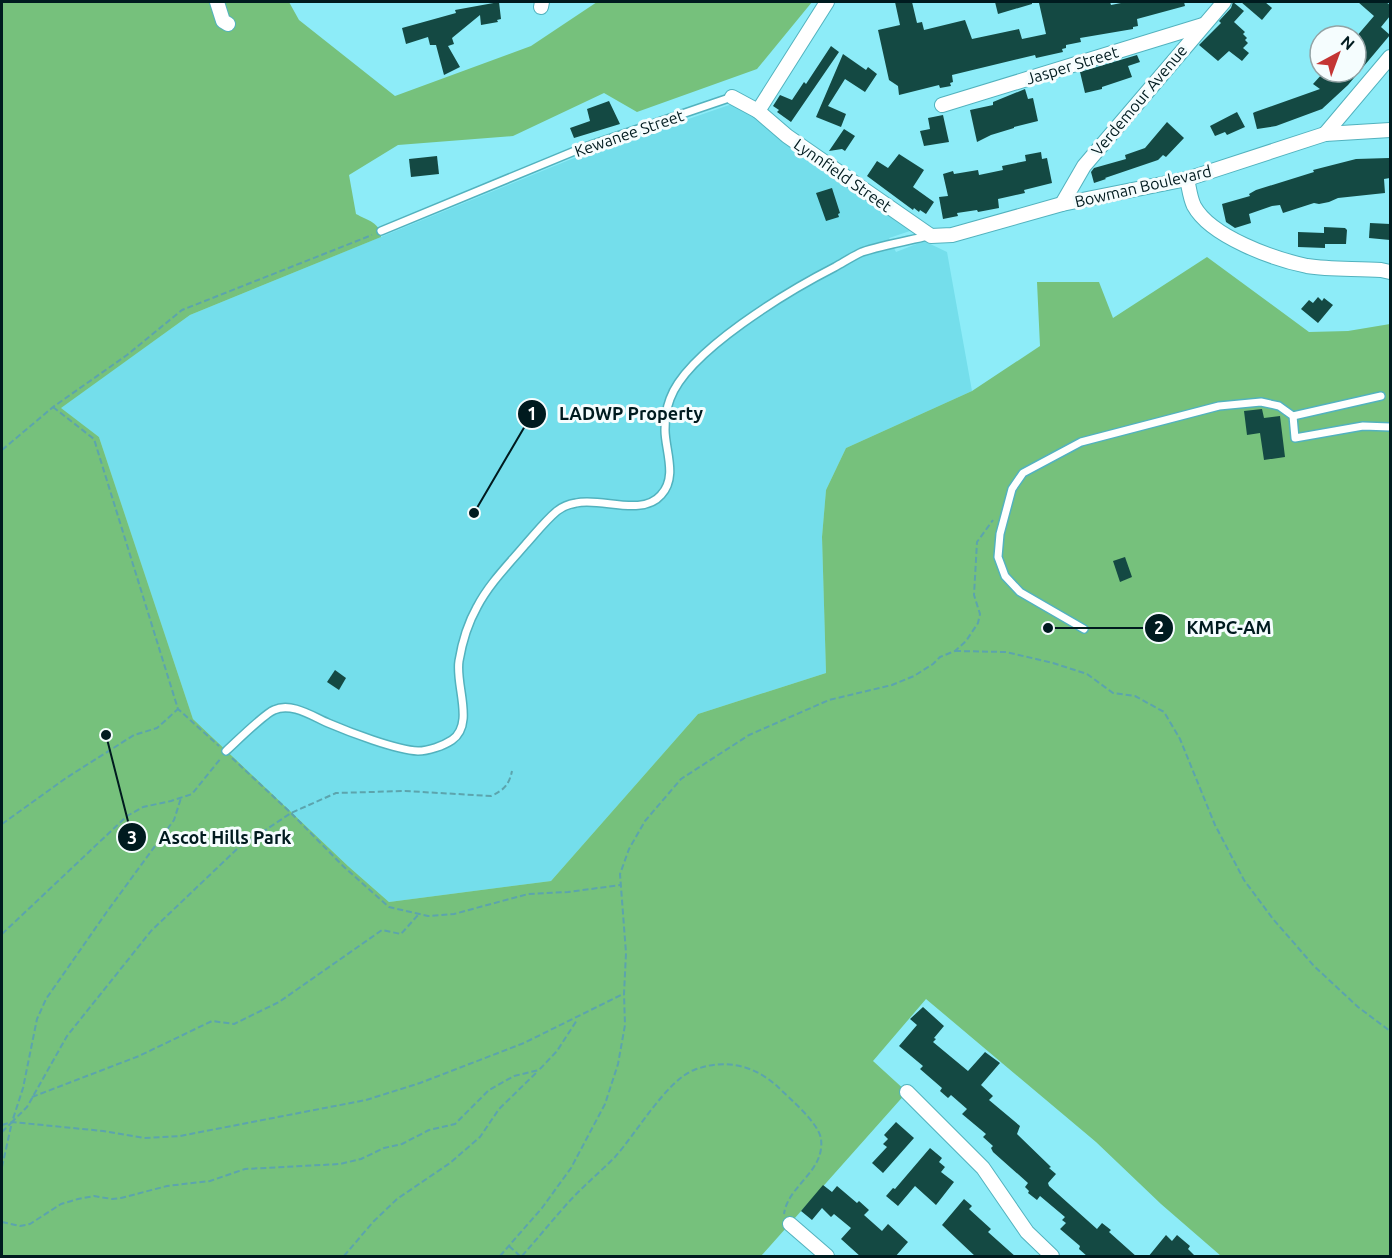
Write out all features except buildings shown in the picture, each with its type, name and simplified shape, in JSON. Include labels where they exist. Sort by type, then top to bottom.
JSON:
[{"type":"street","points":[[217,2],[223,21],[228,24]]},
{"type":"street","points":[[758,111],[827,2]]},
{"type":"street","name":"Verdemour Avenue","points":[[1062,204],[1084,166],[1224,2]]},
{"type":"street","name":"Jasper Street","points":[[942,105],[1203,26]]},
{"type":"street","points":[[1325,134],[1390,57]]},
{"type":"street","name":"Kewanee Street","points":[[732,97],[758,111]]},
{"type":"street","name":"Lynnfield Street","points":[[758,111],[787,136],[931,236]]},
{"type":"street","name":"Bowman Boulevard","points":[[931,236],[952,235],[1062,204],[1186,179],[1325,134],[1390,130]]},
{"type":"street","points":[[1186,179],[1194,205],[1204,218],[1223,233],[1248,247],[1308,266],[1390,272]]},
{"type":"street","points":[[907,1092],[983,1168],[1028,1232],[1052,1257]]},
{"type":"street","points":[[790,1224],[827,1257]]},
{"type":"lane","name":"Kewanee Street","points":[[381,231],[582,148],[732,97]]},
{"type":"lane","points":[[226,752],[273,710],[286,708],[302,711],[381,742],[418,751],[437,747],[454,739],[462,727],[464,713],[459,690],[458,663],[475,610],[486,590],[559,509],[577,503],[600,501],[626,506],[646,505],[661,496],[668,482],[670,464],[665,429],[670,399],[683,376],[707,351],[790,291],[862,252],[931,236]]},
{"type":"lane","points":[[1084,629],[1020,592],[1005,576],[998,557],[1000,534],[1012,489],[1023,473],[1081,441],[1219,406],[1261,402],[1279,406],[1293,416],[1381,396]]},
{"type":"lane","points":[[1293,416],[1295,438],[1363,426],[1390,427]]},
{"type":"path","points":[[2,450],[53,407],[127,355],[182,310],[381,231]]},
{"type":"path","points":[[53,407],[94,439],[178,709],[389,907],[428,916],[454,914],[528,894],[568,892],[621,885]]},
{"type":"path","points":[[955,651],[978,623],[980,614],[974,595],[977,542],[1009,502]]},
{"type":"path","points":[[500,1257],[542,1208],[571,1168],[605,1104],[620,1054],[625,1025],[626,953],[620,874],[629,849],[645,821],[681,779],[749,735],[829,700],[892,685],[914,676],[940,657],[955,651],[1006,652],[1053,663],[1087,674],[1113,693],[1135,696],[1164,712],[1179,739],[1215,825],[1244,880],[1273,919],[1314,966],[1358,1007],[1390,1031]]},
{"type":"path","points":[[2,824],[66,778],[134,735],[157,728],[178,709]]},
{"type":"path","points":[[2,934],[127,816],[143,807],[192,794],[226,752]]},
{"type":"path","points":[[2,1132],[27,1107],[67,1036],[151,932],[237,849],[291,813],[336,794],[405,791],[490,796],[502,790],[509,783],[512,771]]},
{"type":"path","points":[[2,1167],[37,1019],[46,999],[174,820],[181,798]]},
{"type":"path","points":[[32,1097],[139,1056],[212,1020],[234,1024],[279,1002],[382,930],[401,934],[419,914]]},
{"type":"path","points":[[2,1125],[12,1122],[103,1131],[144,1138],[180,1136],[366,1100],[420,1083],[524,1043],[624,994]]},
{"type":"path","points":[[344,1257],[373,1222],[397,1199],[450,1163],[480,1137],[499,1109],[557,1051],[578,1018]]},
{"type":"path","points":[[509,1246],[521,1257],[567,1203],[613,1159],[678,1081],[692,1070],[730,1064],[754,1069],[770,1079],[813,1123],[821,1136],[821,1152],[812,1172],[788,1200],[784,1213],[790,1224]]},
{"type":"path","points":[[2,1222],[20,1226],[30,1224],[61,1204],[78,1199],[94,1196],[121,1198],[167,1186],[210,1181],[245,1169],[339,1164],[361,1159],[384,1148],[402,1144],[429,1130],[455,1124],[489,1090],[514,1076],[539,1070]]},
{"type":"shaded area","points":[[735,103],[910,228],[910,231],[889,238],[896,252],[924,241],[947,252],[972,391],[846,448],[826,490],[822,537],[826,673],[698,714],[551,881],[389,902],[193,719],[99,437],[60,408],[190,315],[569,160]]},
{"type":"green space","points":[[2,2],[289,2],[299,20],[395,96],[531,46],[597,2],[812,2],[757,69],[637,112],[604,93],[513,136],[398,145],[349,175],[356,214],[376,225],[381,237],[190,315],[61,408],[99,437],[193,719],[389,902],[551,881],[698,714],[826,673],[822,537],[826,490],[846,448],[972,391],[1040,346],[1037,282],[1099,282],[1113,318],[1207,257],[1309,332],[1348,331],[1390,324],[1390,1256],[1221,1256],[1161,1204],[1096,1142],[926,999],[873,1061],[907,1092],[761,1256],[2,1256]]},
{"type":"place","name":"LADWP Property","points":[[474,513]]},
{"type":"place","name":"KMPC-AM","points":[[1048,628]]},
{"type":"place","name":"Ascot Hills Park","points":[[106,735]]}]
